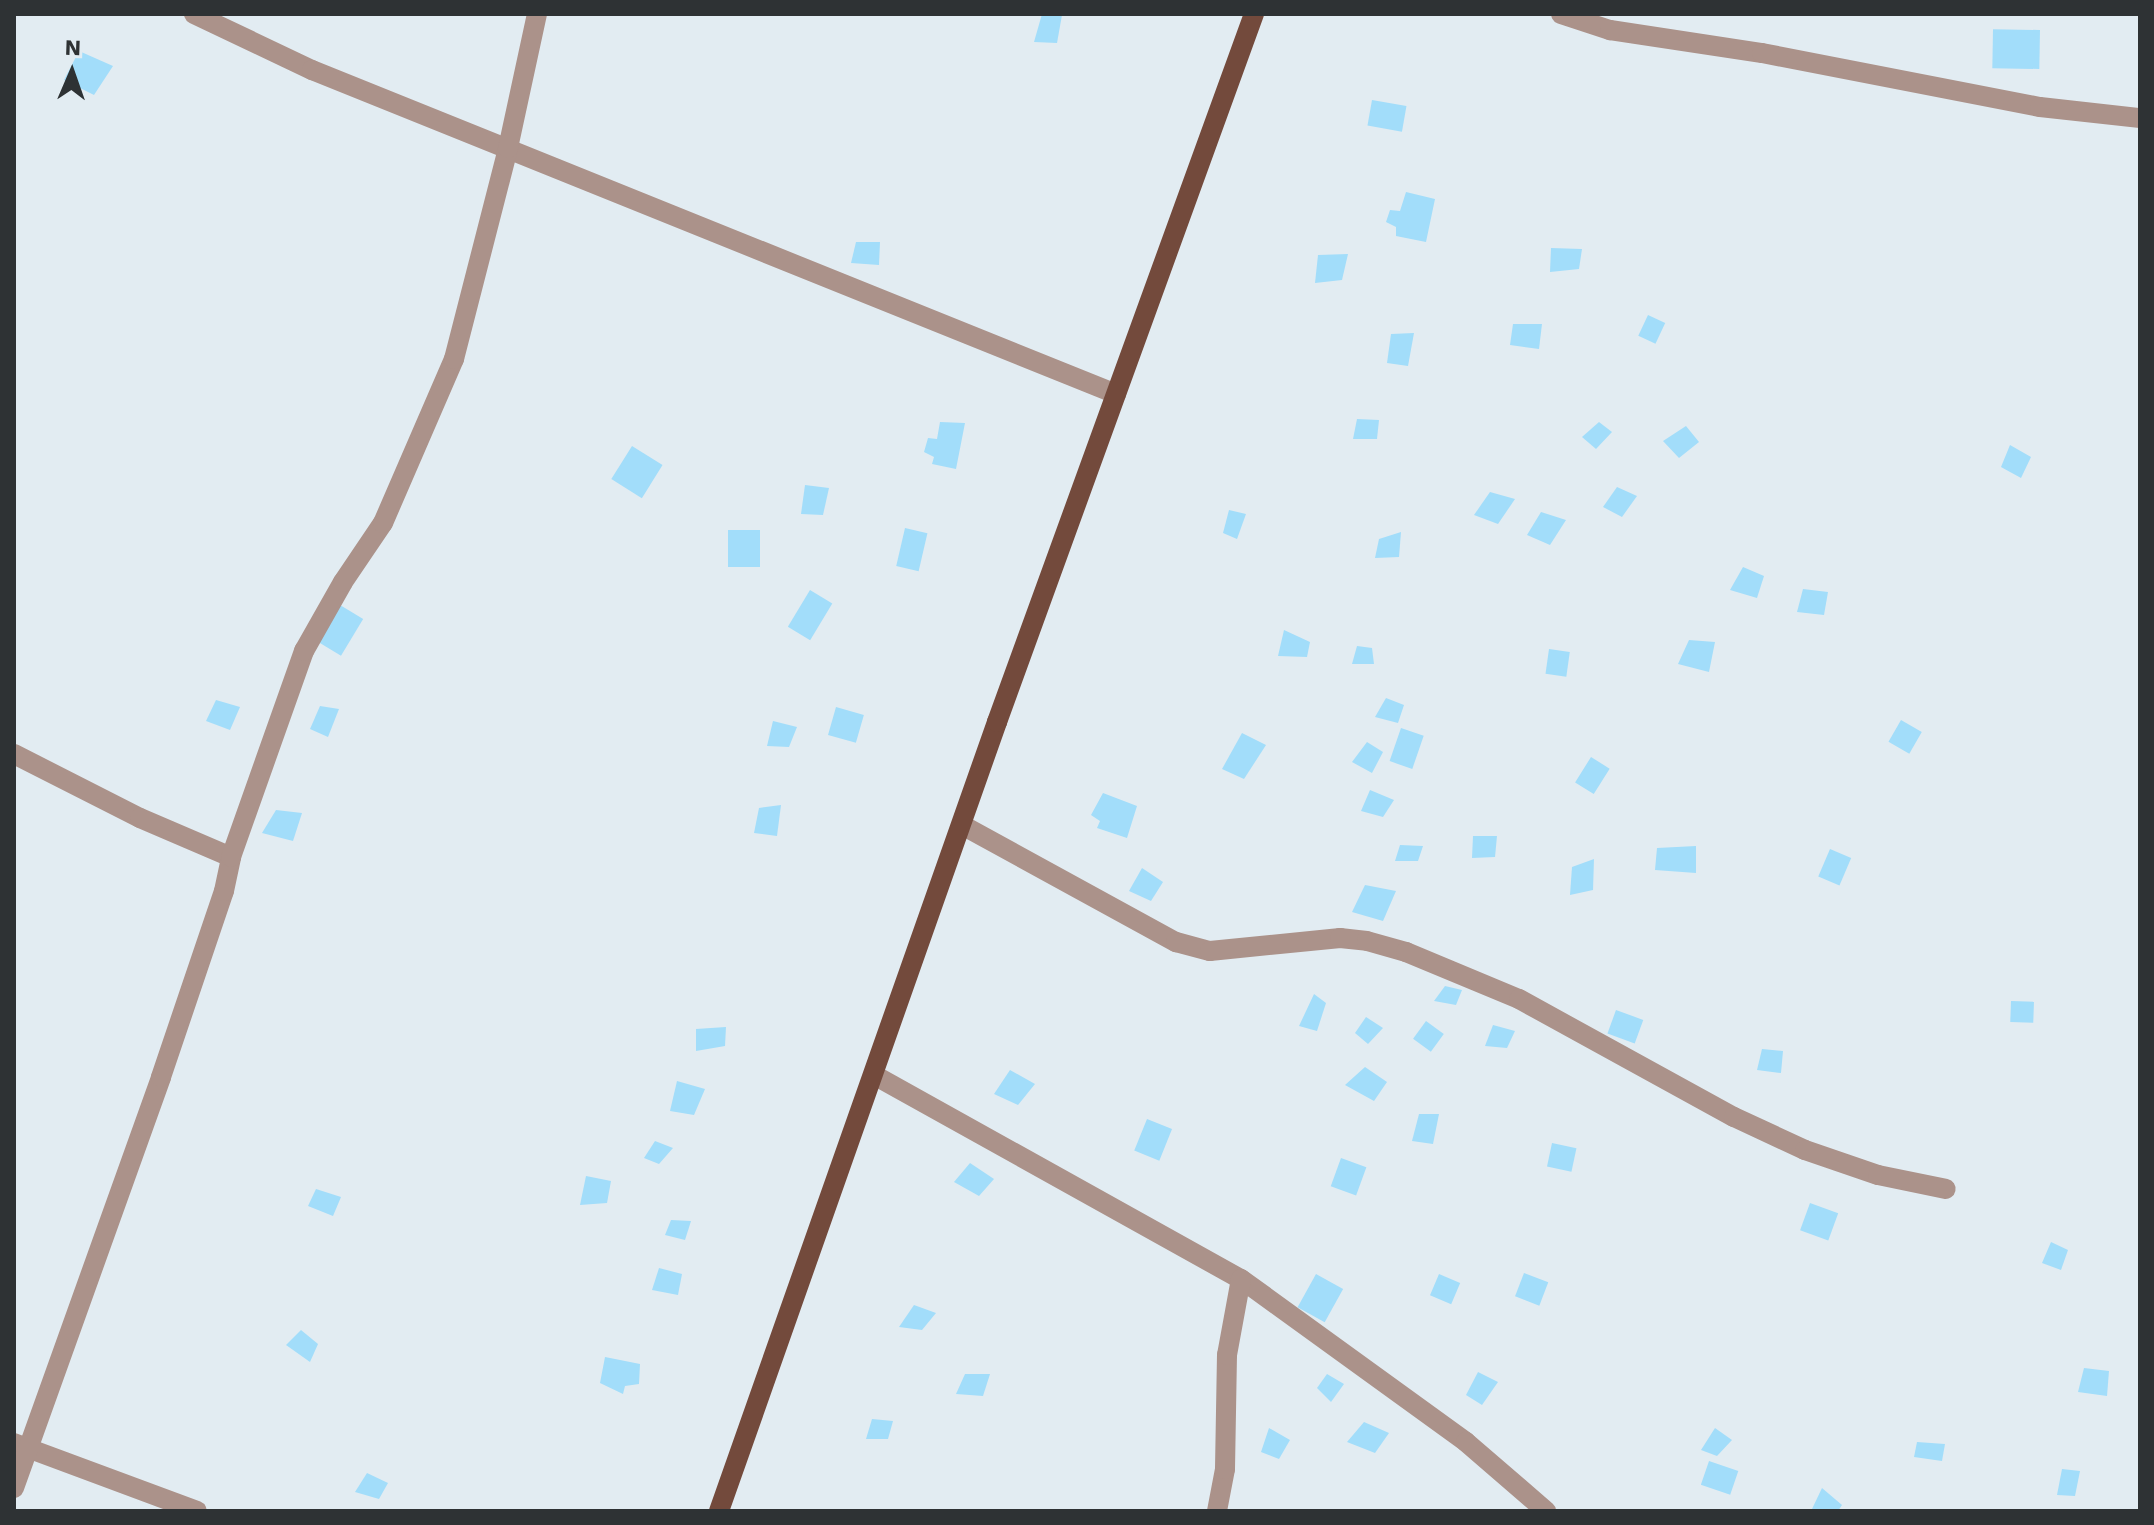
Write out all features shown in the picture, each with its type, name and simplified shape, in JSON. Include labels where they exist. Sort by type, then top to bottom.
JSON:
[{"type":"main road","points":[[719,1511],[1254,14]]},
{"type":"street","points":[[194,14],[312,70],[1116,394]]},
{"type":"street","points":[[14,1488],[21,1446],[220,905],[231,857],[304,651],[343,582],[383,523],[454,359],[508,148],[537,14]]},
{"type":"street","points":[[1561,14],[1610,30],[1762,53],[2040,107],[2140,118]]},
{"type":"street","points":[[14,754],[140,818],[231,857]]},
{"type":"street","points":[[962,825],[1176,942],[1210,951],[1340,938],[1367,941],[1406,952],[1519,999],[1734,1117],[1805,1150],[1878,1175],[1946,1189]]},
{"type":"street","points":[[874,1075],[1241,1279],[1466,1442],[1546,1511]]},
{"type":"street","points":[[1217,1511],[1225,1469],[1227,1355],[1241,1279]]},
{"type":"street","points":[[21,1446],[197,1511]]},
{"type":"building","points":[[1042,14],[1062,15],[1057,43],[1034,42]]},
{"type":"building","points":[[1993,29],[2040,30],[2039,69],[1992,68]]},
{"type":"building","points":[[79,51],[113,66],[94,95],[64,80]]},
{"type":"building","points":[[1372,100],[1406,106],[1402,132],[1367,126]]},
{"type":"building","points":[[1406,192],[1435,199],[1426,242],[1396,236],[1396,227],[1386,222],[1390,210],[1400,211]]},
{"type":"building","points":[[856,242],[880,242],[879,265],[851,263]]},
{"type":"building","points":[[1551,248],[1582,249],[1579,269],[1550,272]]},
{"type":"building","points":[[1348,254],[1342,280],[1315,283],[1318,255]]},
{"type":"building","points":[[1648,315],[1665,323],[1655,344],[1638,336]]},
{"type":"building","points":[[1513,324],[1542,324],[1539,349],[1510,345]]},
{"type":"building","points":[[1414,333],[1408,366],[1387,363],[1391,334]]},
{"type":"building","points":[[1357,419],[1379,420],[1377,439],[1353,439]]},
{"type":"building","points":[[940,422],[965,423],[956,469],[932,464],[934,457],[924,452],[928,438],[937,439]]},
{"type":"building","points":[[1599,422],[1612,432],[1596,449],[1582,437]]},
{"type":"building","points":[[1686,426],[1699,442],[1679,458],[1663,441]]},
{"type":"building","points":[[2010,445],[2031,457],[2021,478],[2001,467]]},
{"type":"building","points":[[632,446],[663,465],[642,498],[611,479]]},
{"type":"building","points":[[805,485],[829,488],[823,515],[801,514]]},
{"type":"building","points":[[1617,487],[1637,496],[1622,517],[1603,507]]},
{"type":"building","points":[[1490,492],[1515,499],[1498,524],[1474,515]]},
{"type":"building","points":[[1229,510],[1246,514],[1237,539],[1223,533]]},
{"type":"building","points":[[1541,512],[1566,520],[1550,545],[1527,535]]},
{"type":"building","points":[[905,528],[927,533],[919,571],[896,566]]},
{"type":"building","points":[[728,530],[760,530],[760,567],[728,567]]},
{"type":"building","points":[[1401,532],[1399,557],[1375,558],[1379,539]]},
{"type":"building","points":[[1743,567],[1764,576],[1757,598],[1730,590]]},
{"type":"building","points":[[1803,589],[1828,592],[1824,615],[1797,612]]},
{"type":"building","points":[[810,590],[832,603],[810,640],[788,627]]},
{"type":"building","points":[[340,605],[363,619],[341,656],[318,642]]},
{"type":"building","points":[[1284,630],[1310,642],[1307,657],[1278,656]]},
{"type":"building","points":[[1689,640],[1715,642],[1709,672],[1678,664]]},
{"type":"building","points":[[1357,646],[1372,648],[1374,664],[1352,664]]},
{"type":"building","points":[[1549,649],[1570,652],[1566,677],[1546,674]]},
{"type":"building","points":[[1386,698],[1404,705],[1398,723],[1375,717]]},
{"type":"building","points":[[216,700],[240,707],[230,730],[206,721]]},
{"type":"building","points":[[320,706],[339,709],[328,737],[310,729]]},
{"type":"building","points":[[836,707],[864,715],[856,743],[828,735]]},
{"type":"building","points":[[1901,720],[1922,732],[1909,754],[1888,742]]},
{"type":"building","points":[[773,721],[797,727],[789,747],[767,746]]},
{"type":"building","points":[[1401,728],[1424,736],[1412,769],[1390,761]]},
{"type":"building","points":[[1242,733],[1266,745],[1244,779],[1222,769]]},
{"type":"building","points":[[1367,742],[1383,752],[1372,773],[1352,762]]},
{"type":"building","points":[[1591,757],[1610,769],[1594,794],[1575,782]]},
{"type":"building","points":[[1370,790],[1394,800],[1383,817],[1361,811]]},
{"type":"building","points":[[1103,793],[1137,806],[1127,838],[1097,828],[1100,821],[1091,815]]},
{"type":"building","points":[[781,805],[777,836],[754,833],[759,808]]},
{"type":"building","points":[[276,810],[302,813],[293,841],[262,833]]},
{"type":"building","points":[[1473,836],[1497,836],[1495,857],[1472,858]]},
{"type":"building","points":[[1400,845],[1423,846],[1418,861],[1395,861]]},
{"type":"building","points":[[1696,846],[1696,873],[1655,870],[1657,848]]},
{"type":"building","points":[[1830,849],[1851,858],[1839,886],[1818,877]]},
{"type":"building","points":[[1594,859],[1593,890],[1570,895],[1572,867]]},
{"type":"building","points":[[1142,868],[1163,882],[1151,901],[1129,891]]},
{"type":"building","points":[[1365,885],[1396,891],[1383,921],[1352,912]]},
{"type":"building","points":[[1445,986],[1462,990],[1456,1005],[1434,1001]]},
{"type":"building","points":[[1314,994],[1326,1003],[1317,1031],[1299,1026]]},
{"type":"building","points":[[2011,1001],[2034,1002],[2033,1023],[2010,1022]]},
{"type":"building","points":[[1616,1010],[1643,1020],[1635,1043],[1607,1033]]},
{"type":"building","points":[[1366,1017],[1383,1028],[1368,1044],[1355,1033]]},
{"type":"building","points":[[1426,1021],[1444,1034],[1431,1052],[1413,1039]]},
{"type":"building","points":[[1493,1025],[1515,1031],[1507,1048],[1485,1046]]},
{"type":"building","points":[[726,1027],[725,1046],[696,1051],[696,1029]]},
{"type":"building","points":[[1762,1049],[1783,1051],[1781,1073],[1757,1070]]},
{"type":"building","points":[[1365,1067],[1387,1082],[1374,1101],[1345,1085]]},
{"type":"building","points":[[1010,1070],[1035,1084],[1018,1105],[994,1094]]},
{"type":"building","points":[[677,1081],[705,1089],[694,1115],[670,1111]]},
{"type":"building","points":[[1419,1114],[1439,1114],[1433,1144],[1412,1141]]},
{"type":"building","points":[[1147,1119],[1172,1129],[1159,1161],[1134,1151]]},
{"type":"building","points":[[655,1141],[673,1148],[659,1164],[644,1158]]},
{"type":"building","points":[[1552,1143],[1576,1148],[1571,1172],[1547,1166]]},
{"type":"building","points":[[1341,1158],[1366,1167],[1356,1195],[1331,1186]]},
{"type":"building","points":[[970,1163],[994,1179],[979,1196],[954,1182]]},
{"type":"building","points":[[586,1176],[611,1181],[607,1203],[580,1205]]},
{"type":"building","points":[[316,1189],[341,1197],[333,1216],[308,1206]]},
{"type":"building","points":[[1810,1203],[1838,1213],[1828,1241],[1800,1230]]},
{"type":"building","points":[[671,1220],[691,1221],[685,1240],[665,1235]]},
{"type":"building","points":[[2051,1242],[2068,1250],[2061,1270],[2042,1263]]},
{"type":"building","points":[[659,1268],[682,1274],[678,1295],[652,1290]]},
{"type":"building","points":[[1524,1273],[1548,1282],[1539,1306],[1515,1296]]},
{"type":"building","points":[[1316,1274],[1343,1289],[1325,1322],[1298,1307]]},
{"type":"building","points":[[1439,1274],[1460,1283],[1451,1304],[1430,1295]]},
{"type":"building","points":[[914,1305],[936,1313],[922,1330],[899,1327]]},
{"type":"building","points":[[301,1330],[318,1344],[310,1362],[286,1345]]},
{"type":"building","points":[[605,1357],[640,1364],[639,1384],[625,1386],[623,1394],[600,1383]]},
{"type":"building","points":[[2084,1368],[2109,1371],[2107,1396],[2078,1392]]},
{"type":"building","points":[[1478,1372],[1498,1382],[1482,1405],[1466,1395]]},
{"type":"building","points":[[965,1374],[990,1374],[983,1396],[956,1394]]},
{"type":"building","points":[[1327,1374],[1344,1384],[1331,1402],[1317,1388]]},
{"type":"building","points":[[872,1419],[893,1421],[888,1439],[866,1439]]},
{"type":"building","points":[[1364,1422],[1389,1433],[1375,1453],[1347,1442]]},
{"type":"building","points":[[1269,1428],[1290,1440],[1279,1459],[1261,1452]]},
{"type":"building","points":[[1715,1428],[1732,1440],[1717,1456],[1701,1450]]},
{"type":"building","points":[[1917,1442],[1945,1444],[1942,1461],[1914,1457]]},
{"type":"building","points":[[1709,1461],[1738,1471],[1730,1495],[1701,1485]]},
{"type":"building","points":[[2062,1469],[2080,1471],[2075,1496],[2057,1495]]},
{"type":"building","points":[[367,1473],[388,1483],[379,1499],[355,1492]]},
{"type":"building","points":[[1822,1488],[1842,1505],[1838,1511],[1812,1509]]}]
